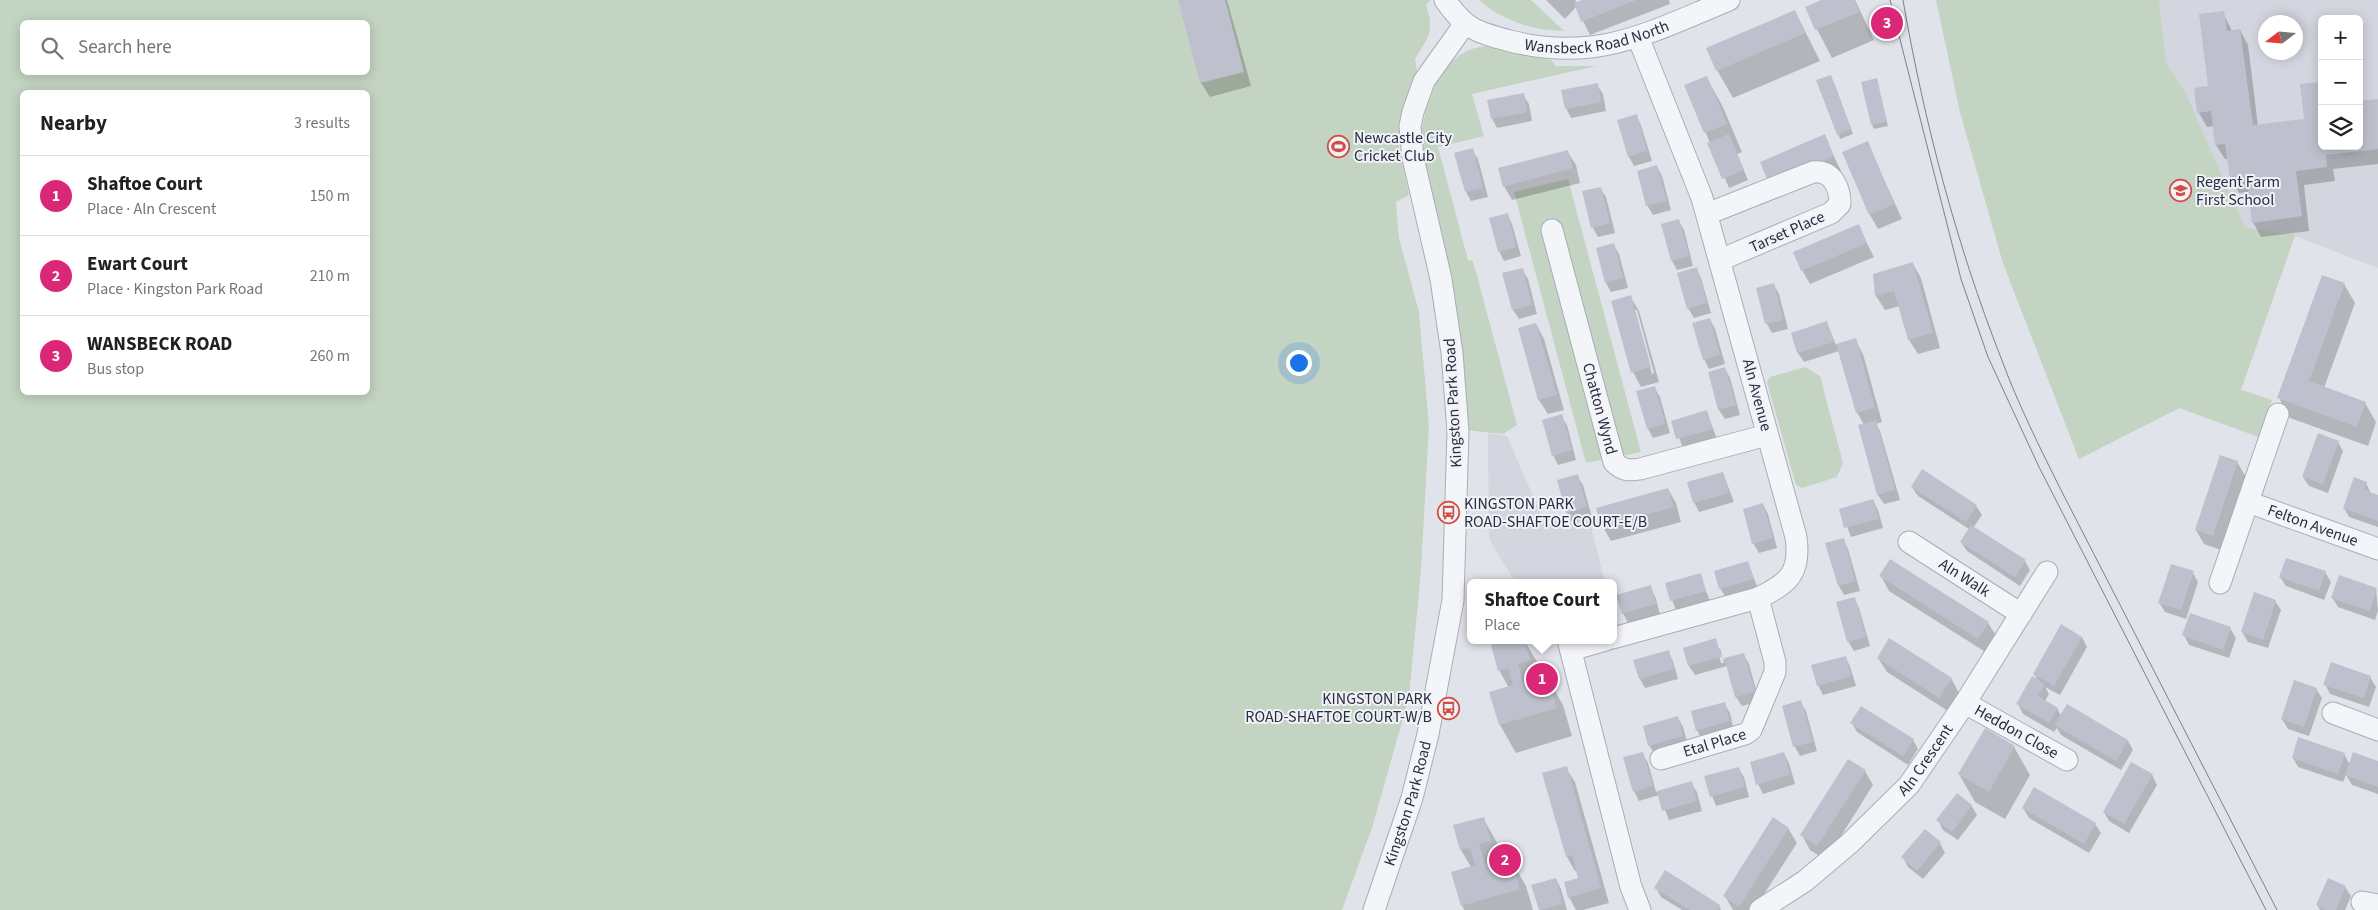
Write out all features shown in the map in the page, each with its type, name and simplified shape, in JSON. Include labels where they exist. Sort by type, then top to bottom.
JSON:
[{"type":"street","points":[[1444,0],[1464,24]]},
{"type":"street","name":"Wansbeck Road North","points":[[1464,24],[1499,38],[1552,49],[1586,49],[1638,37],[1728,0]]},
{"type":"street","name":"Kingston Park Road","points":[[1374,910],[1406,814],[1462,600],[1458,431],[1452,352],[1441,279],[1413,158],[1410,126],[1424,81],[1464,24]]},
{"type":"street","name":"Aln Avenue","points":[[1617,637],[1758,598],[1786,583],[1793,574],[1798,551],[1768,434],[1707,214],[1638,37]]},
{"type":"street","name":"Tarset Place","points":[[1707,214],[1813,172],[1827,174],[1832,179],[1840,196],[1840,204],[1831,213],[1720,260]]},
{"type":"street","name":"Chatton Wynd","points":[[1552,230],[1614,462],[1620,469],[1629,471],[1640,469],[1768,434]]},
{"type":"street","name":"Felton Avenue","points":[[2220,583],[2278,414]]},
{"type":"street","name":"Felton Avenue","points":[[2248,502],[2378,549]]},
{"type":"street","name":"Aln Walk","points":[[1909,542],[2020,614]]},
{"type":"street","name":"Aln Crescent","points":[[1760,910],[1804,881],[1850,843],[1908,785],[1965,703],[2047,572]]},
{"type":"street","name":"Etal Place","points":[[1661,759],[1745,734],[1751,730],[1775,672],[1775,662],[1758,598]]},
{"type":"street","points":[[1569,645],[1631,887],[1634,909]]},
{"type":"street","name":"Heddon Close","points":[[1965,703],[2067,760]]},
{"type":"street","points":[[2333,714],[2378,730]]},
{"type":"shaded area","name":"Regent Farm First School","points":[[1936,0],[2378,0],[2378,268],[2295,236],[2241,390],[2272,400],[2259,437],[2179,408],[2079,459],[2003,263],[1960,112]]},
{"type":"shaded area","points":[[1488,433],[1507,436],[1545,524],[1588,514],[1604,579],[1515,579],[1512,577],[1489,539]]},
{"type":"green space","points":[[0,0],[1431,0],[1426,5],[1430,21],[1429,34],[1415,59],[1417,71],[1403,107],[1399,128],[1399,147],[1409,195],[1396,202],[1399,238],[1419,312],[1429,426],[1421,570],[1409,697],[1372,828],[1342,910],[0,910]]},
{"type":"green space","points":[[1479,0],[1531,0],[1564,31],[1530,27],[1508,19]]},
{"type":"green space","name":"Regent Farm First School","points":[[1936,0],[2159,0],[2166,63],[2185,92],[2245,228],[2295,235],[2241,390],[2272,400],[2259,437],[2179,408],[2079,459],[2003,263],[1960,112]]},
{"type":"green space","points":[[1485,46],[1551,60],[1556,66],[1596,66],[1472,94],[1484,136],[1438,147],[1468,260],[1473,261],[1517,425],[1503,434],[1465,430],[1421,135],[1427,106],[1439,78],[1458,57],[1470,50]]},
{"type":"green space","points":[[1568,179],[1641,452],[1586,463],[1514,192]]},
{"type":"green space","points":[[1805,367],[1820,376],[1843,463],[1837,477],[1802,488],[1796,485],[1767,382],[1770,377]]},
{"type":"building","points":[[1178,0],[1225,0],[1244,72],[1200,83]]},
{"type":"building","points":[[1582,0],[1636,0],[1581,22],[1574,3]]},
{"type":"building","points":[[1821,0],[1854,0],[1859,12],[1815,30],[1805,7]]},
{"type":"building","points":[[1795,10],[1805,33],[1716,71],[1706,48]]},
{"type":"building","points":[[2224,11],[2227,31],[2240,29],[2253,125],[2304,119],[2300,84],[2318,82],[2318,150],[2363,150],[2363,101],[2378,99],[2378,149],[2326,155],[2327,167],[2296,171],[2302,216],[2252,223],[2246,177],[2230,179],[2225,144],[2215,145],[2211,111],[2197,113],[2194,88],[2208,86],[2199,14]]},
{"type":"building","points":[[1831,75],[1851,129],[1837,135],[1816,80]]},
{"type":"building","points":[[1707,76],[1727,124],[1704,133],[1684,85]]},
{"type":"building","points":[[1877,78],[1887,122],[1871,125],[1861,82]]},
{"type":"building","points":[[1598,83],[1601,102],[1565,109],[1561,90]]},
{"type":"building","points":[[1524,93],[1527,112],[1491,119],[1487,100]]},
{"type":"building","points":[[1637,114],[1647,151],[1628,157],[1617,120]]},
{"type":"building","points":[[1729,134],[1744,170],[1722,179],[1707,143]]},
{"type":"building","points":[[1825,134],[1834,156],[1769,184],[1760,162]]},
{"type":"building","points":[[1868,141],[1894,204],[1869,215],[1842,152]]},
{"type":"building","points":[[1473,148],[1483,188],[1465,192],[1454,153]]},
{"type":"building","points":[[1568,150],[1573,168],[1503,187],[1498,168]]},
{"type":"building","points":[[1657,165],[1667,201],[1646,206],[1637,171]]},
{"type":"building","points":[[1601,187],[1610,223],[1591,228],[1582,191]]},
{"type":"building","points":[[1508,213],[1516,247],[1498,252],[1489,218]]},
{"type":"building","points":[[1679,219],[1689,256],[1671,261],[1661,224]]},
{"type":"building","points":[[1859,224],[1867,243],[1801,271],[1793,252]]},
{"type":"building","points":[[1614,243],[1623,278],[1605,283],[1596,248]]},
{"type":"building","points":[[1913,262],[1933,333],[1908,340],[1894,291],[1875,296],[1873,274]]},
{"type":"building","points":[[1697,267],[1707,303],[1687,309],[1677,273]]},
{"type":"building","points":[[1523,268],[1532,305],[1512,310],[1502,273]]},
{"type":"building","points":[[2322,275],[2345,283],[2309,381],[2366,402],[2357,427],[2277,398]]},
{"type":"building","points":[[1774,283],[1783,320],[1765,324],[1756,288]]},
{"type":"building","points":[[1631,295],[1651,367],[1631,373],[1611,301]]},
{"type":"building","points":[[1710,318],[1720,355],[1703,360],[1692,323]]},
{"type":"building","points":[[1827,321],[1834,342],[1797,353],[1791,333]]},
{"type":"building","points":[[1536,323],[1557,395],[1538,400],[1518,328]]},
{"type":"building","points":[[1856,338],[1875,408],[1856,413],[1836,344]]},
{"type":"building","points":[[1725,367],[1736,405],[1718,410],[1708,372]]},
{"type":"building","points":[[1655,386],[1665,424],[1647,429],[1636,391]]},
{"type":"building","points":[[1707,410],[1713,429],[1676,439],[1671,421]]},
{"type":"building","points":[[1562,414],[1572,450],[1552,456],[1542,420]]},
{"type":"building","points":[[1876,420],[1895,490],[1877,495],[1858,425]]},
{"type":"building","points":[[2318,433],[2339,441],[2323,484],[2302,477]]},
{"type":"building","points":[[2220,455],[2238,461],[2213,536],[2195,530]]},
{"type":"building","points":[[1922,469],[1977,505],[1966,522],[1911,487]]},
{"type":"building","points":[[1723,472],[1729,493],[1693,503],[1687,482]]},
{"type":"building","points":[[1578,474],[1587,507],[1566,513],[1557,480]]},
{"type":"building","points":[[2354,477],[2367,482],[2364,490],[2378,495],[2378,521],[2343,508]]},
{"type":"building","points":[[1668,488],[1674,507],[1602,527],[1596,508]]},
{"type":"building","points":[[1873,499],[1879,519],[1844,528],[1839,509]]},
{"type":"building","points":[[1763,503],[1773,538],[1752,544],[1743,509]]},
{"type":"building","points":[[1971,525],[2026,560],[2015,577],[1960,542]]},
{"type":"building","points":[[1844,538],[1855,581],[1838,586],[1825,543]]},
{"type":"building","points":[[2286,558],[2326,571],[2319,591],[2279,577]]},
{"type":"building","points":[[1890,559],[1989,622],[1978,639],[1879,576]]},
{"type":"building","points":[[1748,561],[1754,579],[1719,589],[1714,571]]},
{"type":"building","points":[[2171,564],[2194,571],[2181,610],[2158,603]]},
{"type":"building","points":[[1701,573],[1706,591],[1670,601],[1665,583]]},
{"type":"building","points":[[2339,575],[2377,588],[2370,611],[2331,598]]},
{"type":"building","points":[[1651,585],[1656,604],[1622,614],[1617,595]]},
{"type":"building","points":[[2254,592],[2276,600],[2263,640],[2241,632]]},
{"type":"building","points":[[1855,597],[1866,637],[1847,642],[1836,602]]},
{"type":"building","points":[[2190,613],[2231,627],[2223,650],[2182,635]]},
{"type":"building","points":[[2061,624],[2082,637],[2054,686],[2033,674]]},
{"type":"building","points":[[1716,638],[1721,657],[1688,666],[1683,648]]},
{"type":"building","points":[[1889,638],[1952,678],[1939,698],[1877,658]]},
{"type":"building","points":[[1525,644],[1530,660],[1518,664],[1523,683],[1547,676],[1557,708],[1499,725],[1489,692],[1513,685],[1508,668],[1498,671],[1491,645]]},
{"type":"building","points":[[1669,650],[1674,669],[1639,679],[1633,660]]},
{"type":"building","points":[[1744,653],[1755,692],[1735,697],[1724,658]]},
{"type":"building","points":[[1846,656],[1851,676],[1817,686],[1811,665]]},
{"type":"building","points":[[2331,662],[2371,676],[2364,698],[2323,685]]},
{"type":"building","points":[[2032,676],[2045,684],[2038,696],[2058,708],[2049,723],[2016,704]]},
{"type":"building","points":[[2294,680],[2317,688],[2304,727],[2281,719]]},
{"type":"building","points":[[1801,700],[1813,742],[1793,747],[1782,706]]},
{"type":"building","points":[[1725,702],[1730,721],[1696,731],[1691,711]]},
{"type":"building","points":[[2067,704],[2128,740],[2116,761],[2054,725]]},
{"type":"building","points":[[1861,706],[1914,739],[1903,756],[1850,723]]},
{"type":"building","points":[[1678,716],[1683,736],[1648,746],[1643,726]]},
{"type":"building","points":[[1985,728],[2015,746],[1989,792],[1958,774]]},
{"type":"building","points":[[2298,737],[2345,753],[2338,774],[2292,758]]},
{"type":"building","points":[[1643,752],[1653,786],[1633,792],[1623,757]]},
{"type":"building","points":[[1784,752],[1790,775],[1756,785],[1750,762]]},
{"type":"building","points":[[2353,752],[2378,761],[2378,787],[2345,775]]},
{"type":"building","points":[[1848,759],[1866,770],[1817,846],[1800,835]]},
{"type":"building","points":[[2131,762],[2153,774],[2124,824],[2103,812]]},
{"type":"building","points":[[1567,766],[1601,888],[1568,898],[1564,882],[1578,878],[1572,855],[1566,857],[1542,773]]},
{"type":"building","points":[[1739,767],[1745,787],[1710,797],[1704,776]]},
{"type":"building","points":[[1692,781],[1697,801],[1662,811],[1657,791]]},
{"type":"building","points":[[2034,787],[2096,823],[2084,844],[2022,808]]},
{"type":"building","points":[[1957,793],[1972,805],[1952,832],[1936,820]]},
{"type":"building","points":[[1484,817],[1491,841],[1479,844],[1485,864],[1511,857],[1520,889],[1461,906],[1451,872],[1475,865],[1470,848],[1460,850],[1453,825]]},
{"type":"building","points":[[1773,817],[1789,828],[1739,907],[1723,896]]},
{"type":"building","points":[[1925,829],[1941,842],[1917,871],[1901,857]]},
{"type":"building","points":[[1665,870],[1720,905],[1717,910],[1690,910],[1654,888]]},
{"type":"building","points":[[1556,878],[1563,904],[1539,910],[1531,885]]},
{"type":"building","points":[[2328,878],[2346,886],[2336,910],[2326,910],[2316,905]]},
{"type":"tram line","points":[[1890,0],[1961,279],[1988,357],[2039,467],[2266,910]]},
{"type":"tram line","points":[[1903,0],[1921,91],[1943,181],[1970,271],[2008,375],[2062,492],[2277,910]]},
{"type":"place","name":"WANSBECK ROAD","points":[[1887,23]]},
{"type":"place","name":"Newcastle City Cricket Club","points":[[1338,147]]},
{"type":"place","name":"Regent Farm First School","points":[[2180,191]]},
{"type":"place","name":"KINGSTON PARK ROAD-SHAFTOE COURT-E/B","points":[[1448,513]]},
{"type":"place","name":"Shaftoe Court","points":[[1542,679]]},
{"type":"place","name":"KINGSTON PARK ROAD-SHAFTOE COURT-W/B","points":[[1448,708]]},
{"type":"place","name":"Ewart Court","points":[[1505,860]]}]
